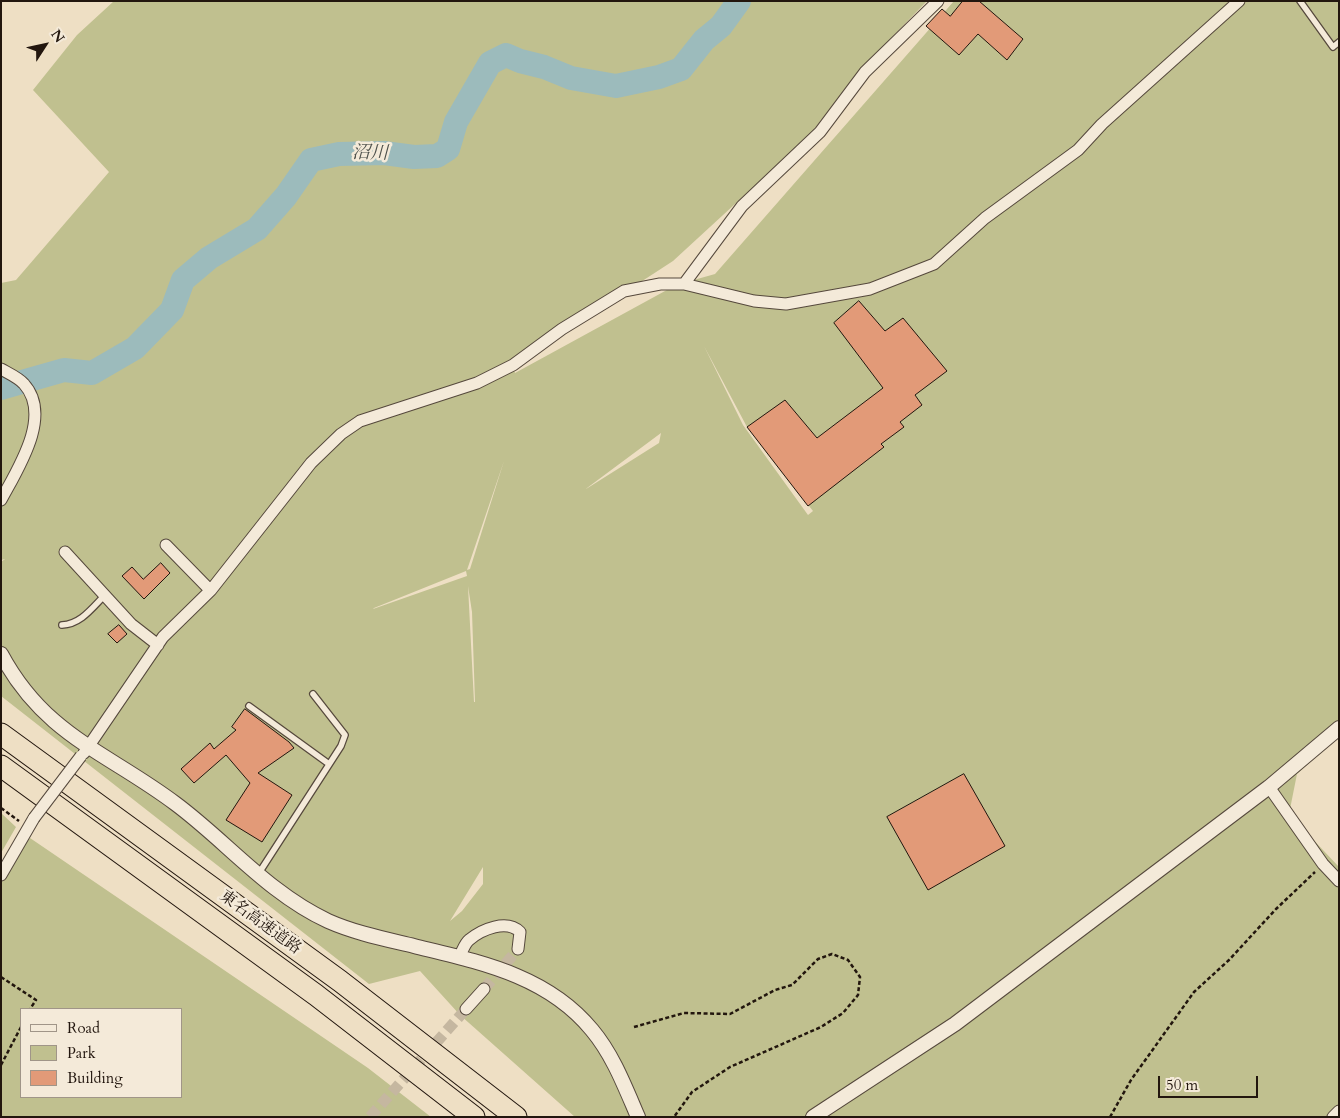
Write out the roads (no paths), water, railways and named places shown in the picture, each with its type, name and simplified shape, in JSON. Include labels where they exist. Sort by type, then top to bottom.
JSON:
[{"type":"highway","name":"東名高速道路","points":[[1,734],[340,981],[516,1117]]},
{"type":"highway","name":"東名高速道路","points":[[1,766],[316,995],[474,1117]]},
{"type":"street","points":[[684,284],[742,206],[820,132],[864,72],[938,1]]},
{"type":"street","points":[[1,875],[31,823],[84,752],[163,637],[210,590],[311,463],[341,434],[360,421],[477,383],[513,365],[562,329],[624,291],[660,284],[684,284],[754,301],[786,304],[870,289],[934,264],[985,218],[1078,150],[1102,124],[1239,1]]},
{"type":"street","points":[[1,369],[24,384],[36,416],[26,453],[1,500]]},
{"type":"street","points":[[166,545],[210,590]]},
{"type":"street","points":[[65,552],[131,624],[158,645]]},
{"type":"street","points":[[1,654],[14,678],[33,702],[84,752],[176,804],[257,876],[296,903],[328,921],[356,932],[459,957],[514,973],[553,995],[592,1030],[606,1052],[638,1117]]},
{"type":"street","points":[[813,1117],[955,1024],[1269,787],[1339,728]]},
{"type":"street","points":[[1269,787],[1323,864],[1339,880]]},
{"type":"street","points":[[459,957],[468,940],[500,925],[514,926],[520,932],[518,949]]},
{"type":"street","points":[[466,1009],[484,989]]},
{"type":"street","points":[[1333,1117],[1339,1111]]},
{"type":"lane","points":[[1300,1],[1332,47],[1339,42]]},
{"type":"lane","points":[[62,626],[70,625],[84,617],[105,595]]},
{"type":"lane","points":[[257,876],[329,764],[345,735],[313,694]]},
{"type":"lane","points":[[249,706],[329,764]]},
{"type":"waterway","name":"沼川","points":[[1,388],[64,370],[92,373],[135,348],[172,310],[183,280],[209,258],[257,229],[286,196],[311,160],[339,154],[384,153],[414,157],[437,156],[448,149],[456,122],[490,63],[506,55],[571,78],[616,86],[659,77],[681,69],[704,40],[721,26],[739,1]]},
{"type":"tunnel","points":[[484,989],[518,949]]},
{"type":"tunnel","points":[[370,1117],[466,1009]]}]
